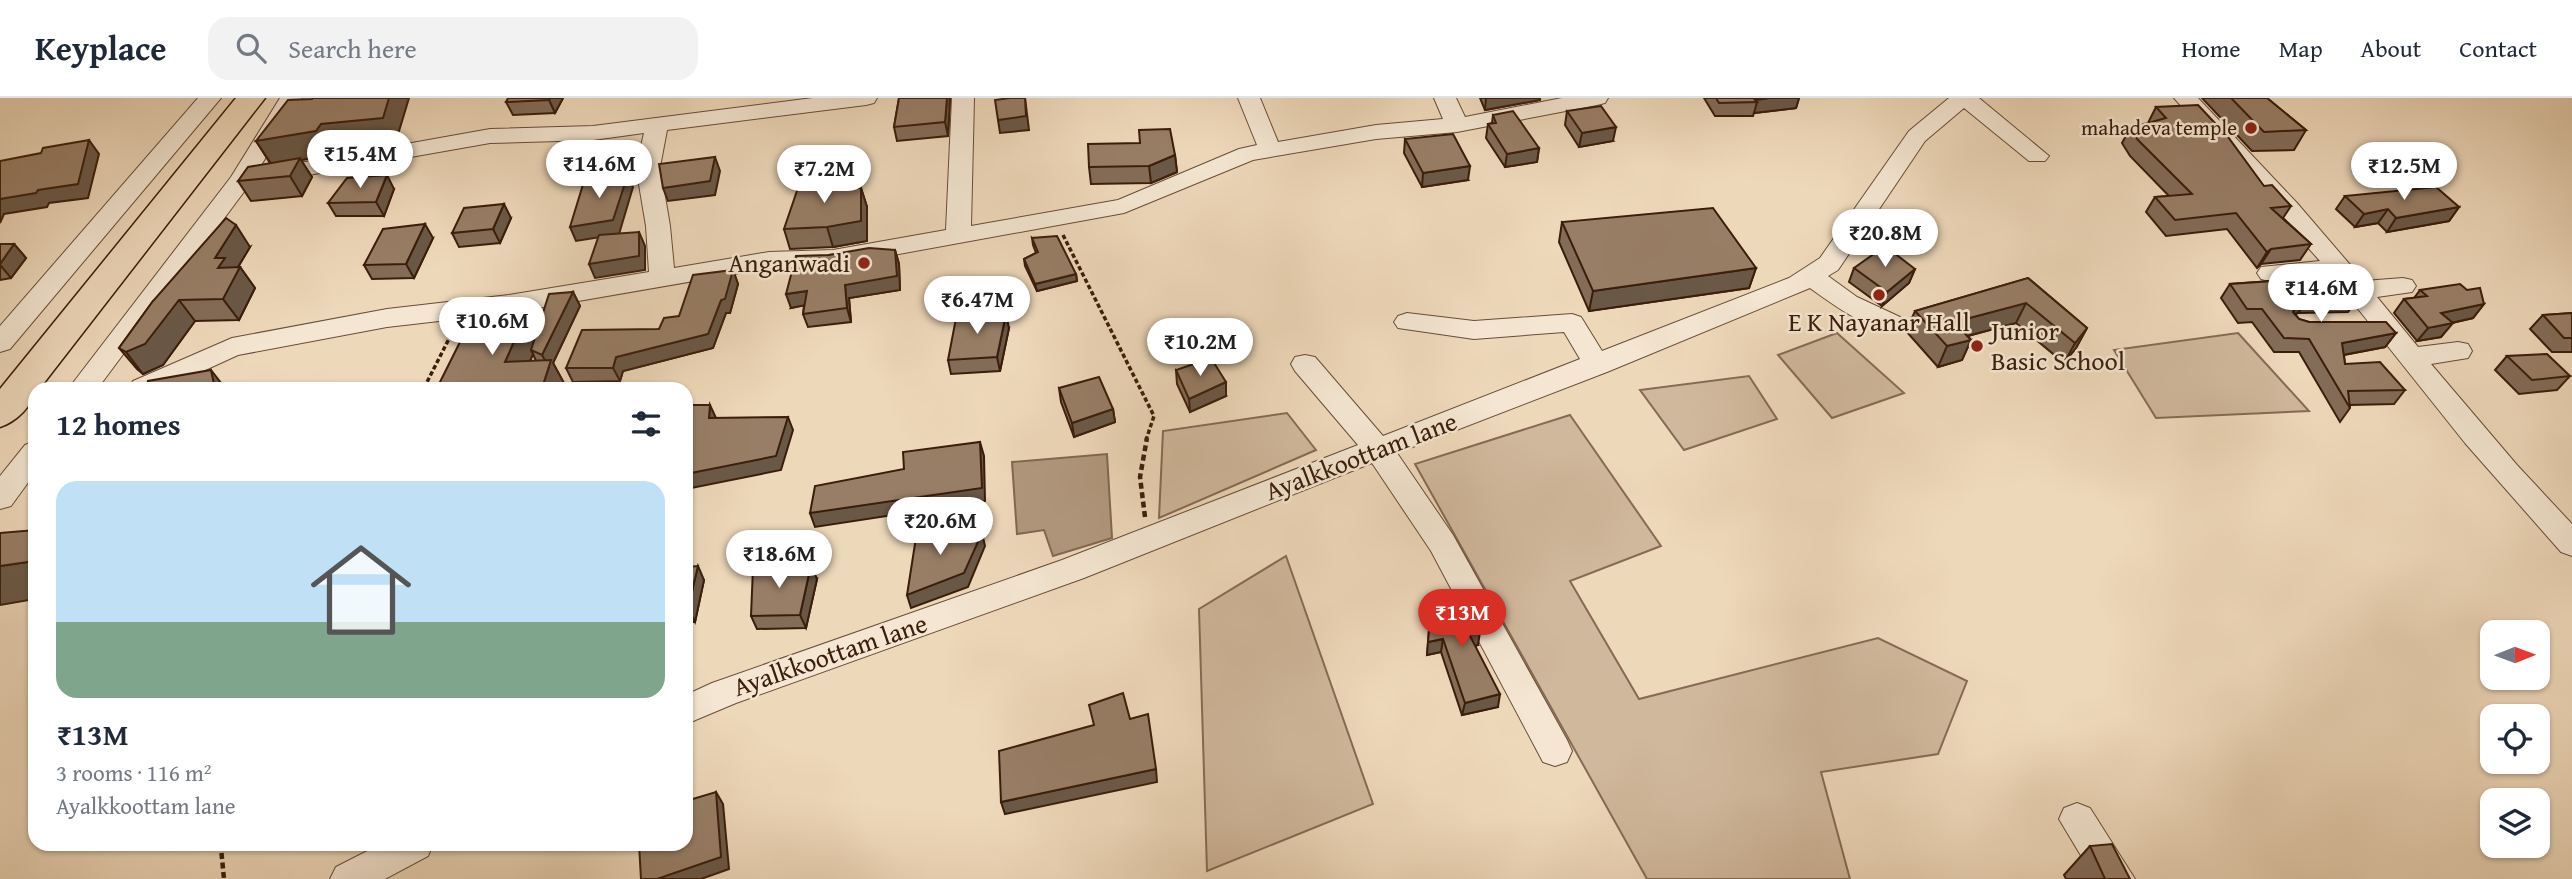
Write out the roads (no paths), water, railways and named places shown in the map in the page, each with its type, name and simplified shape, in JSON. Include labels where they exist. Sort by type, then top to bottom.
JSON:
[{"type":"highway","points":[[0,414],[251,98]]},
{"type":"street","points":[[0,343],[211,98]]},
{"type":"street","points":[[88,382],[241,180],[290,98]]},
{"type":"street","points":[[241,180],[490,136],[593,133],[866,98]]},
{"type":"street","points":[[958,235],[963,98]]},
{"type":"street","points":[[1249,98],[1270,150]]},
{"type":"street","points":[[1445,98],[1457,125]]},
{"type":"street","points":[[156,382],[232,347],[387,318],[465,309],[769,260],[833,258],[1124,206],[1247,154],[1376,132],[1457,125],[1597,98]]},
{"type":"street","points":[[1964,98],[2038,156]]},
{"type":"street","name":"Ayalkkoottam lane","points":[[693,707],[724,693],[1073,569],[1798,284],[1829,264],[1917,136],[1964,98]]},
{"type":"street","points":[[2185,98],[2236,150],[2337,266],[2520,491],[2567,535]]},
{"type":"street","points":[[657,124],[648,167],[658,226],[662,279]]},
{"type":"street","points":[[2270,273],[2337,266]]},
{"type":"street","points":[[1811,276],[1847,303],[1891,323]]},
{"type":"street","points":[[2357,290],[2403,285]]},
{"type":"street","points":[[1407,322],[1474,330],[1572,323],[1597,365]]},
{"type":"street","points":[[2348,324],[2384,324]]},
{"type":"street","points":[[2411,357],[2458,351]]},
{"type":"street","points":[[1305,364],[1379,450],[1442,543],[1555,751]]},
{"type":"street","points":[[0,498],[28,461]]},
{"type":"street","points":[[2077,819],[2116,879]]},
{"type":"street","points":[[349,879],[402,851]]},
{"type":"place","name":"mahadeva temple","points":[[2251,128]]},
{"type":"place","name":"Anganwadi","points":[[864,263]]},
{"type":"place","name":"E K Nayanar Hall","points":[[1879,295]]},
{"type":"place","name":"Junior Basic School","points":[[1977,346]]}]
